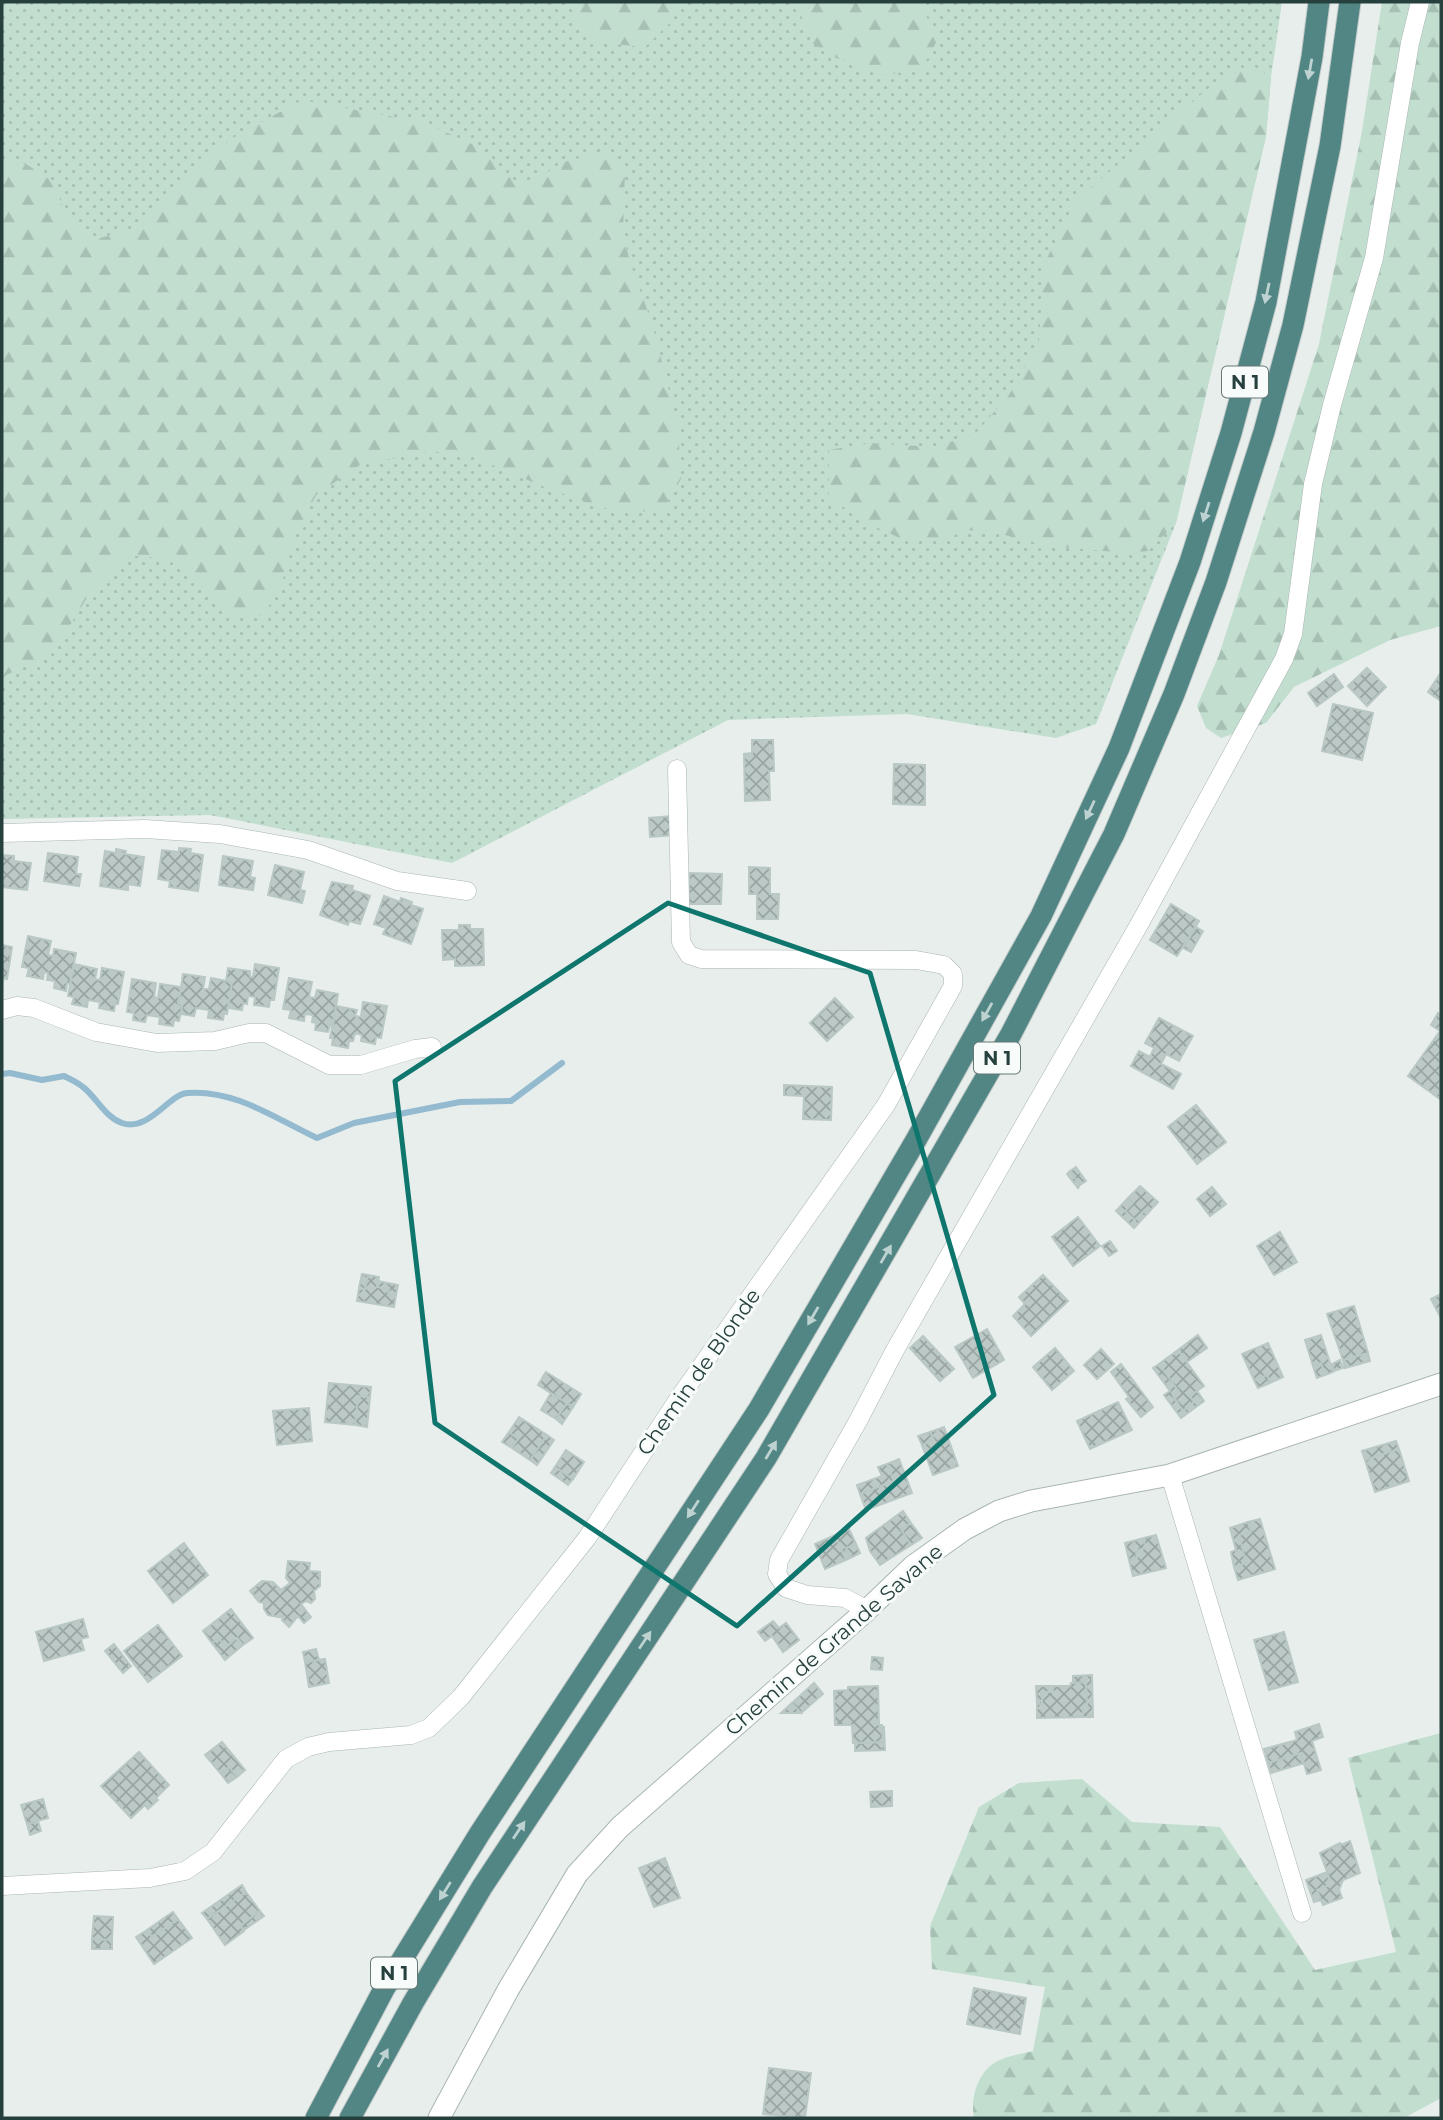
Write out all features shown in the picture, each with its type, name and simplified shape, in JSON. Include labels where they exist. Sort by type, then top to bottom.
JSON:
[{"type":"highway","name":"N 1","points":[[316,2118],[384,1989],[480,1833],[759,1409],[916,1140],[1041,916],[1119,748],[1189,562],[1231,433],[1270,278],[1312,57],[1319,2]]},
{"type":"highway","name":"N 1","points":[[350,2118],[413,2003],[482,1887],[766,1458],[1011,1034],[1114,834],[1174,694],[1216,582],[1264,432],[1293,325],[1330,146],[1350,2]]},
{"type":"highway","points":[[310,2118],[331,2090]]},
{"type":"street","points":[[867,1610],[845,1598],[807,1595],[786,1588],[777,1574],[779,1560],[908,1326],[1140,923],[1283,659],[1293,634],[1312,484],[1374,258],[1410,43],[1420,2]]},
{"type":"street","name":"Chemin de Blonde","points":[[2,1886],[150,1878],[185,1871],[214,1852],[286,1759],[308,1747],[329,1742],[411,1735],[429,1728],[461,1696],[587,1538],[679,1398],[886,1105],[953,986],[953,974],[944,965],[916,960],[701,959],[690,955],[681,942],[677,769]]},
{"type":"street","points":[[2,834],[145,829],[220,834],[308,850],[397,881],[467,891]]},
{"type":"street","points":[[2,1010],[17,1006],[34,1008],[96,1032],[157,1044],[215,1041],[249,1033],[266,1033],[329,1065],[361,1065],[405,1051],[432,1047]]},
{"type":"street","name":"Chemin de Grande Savane","points":[[439,2118],[508,1990],[578,1874],[620,1827],[914,1566],[965,1529],[999,1511],[1031,1501],[1170,1475],[1441,1384]]},
{"type":"street","points":[[1170,1475],[1302,1913]]},
{"type":"highlighted area","points":[[668,903],[870,973],[994,1395],[737,1626],[435,1423],[395,1081]]},
{"type":"green space","points":[[2,2],[1282,2],[1266,136],[1176,523],[1096,724],[1056,738],[907,714],[728,720],[452,863],[210,815],[2,819]]},
{"type":"green space","points":[[575,2],[686,2],[668,25],[645,47],[591,42],[573,19]]},
{"type":"green space","points":[[796,2],[919,2],[938,39],[921,70],[883,75],[831,56],[812,43]]},
{"type":"green space","points":[[1382,2],[1441,2],[1441,626],[1390,640],[1294,687],[1266,723],[1221,738],[1206,728],[1197,706],[1219,655],[1319,344],[1362,131]]},
{"type":"green space","points":[[1250,64],[1271,77],[1266,136],[1176,523],[1148,551],[1127,553],[1049,546],[989,531],[963,530],[949,539],[906,541],[865,522],[829,497],[829,450],[870,443],[932,447],[974,435],[1009,395],[1039,341],[1044,264],[1077,199],[1211,86]]},
{"type":"green space","points":[[302,100],[426,123],[476,146],[518,184],[538,178],[564,162],[607,151],[625,170],[623,233],[630,262],[653,326],[678,428],[681,479],[661,513],[603,508],[473,457],[431,451],[360,465],[316,495],[295,537],[282,583],[264,615],[235,617],[168,559],[126,555],[91,591],[53,653],[2,677],[2,162],[26,164],[54,182],[66,217],[94,240],[143,225],[231,139]]},
{"type":"green space","points":[[1441,1733],[1441,2098],[1404,2118],[974,2118],[973,2102],[977,2085],[986,2070],[1004,2058],[1033,2051],[1045,1987],[932,1969],[930,1926],[979,1807],[1019,1783],[1082,1779],[1132,1822],[1220,1827],[1315,1970],[1396,1952],[1348,1758]]},
{"type":"building","points":[[1367,668],[1386,687],[1367,706],[1348,686]]},
{"type":"building","points":[[1334,674],[1343,687],[1317,706],[1308,693]]},
{"type":"building","points":[[1441,675],[1441,701],[1428,692]]},
{"type":"building","points":[[1333,704],[1373,713],[1362,760],[1322,751]]},
{"type":"building","points":[[752,740],[773,740],[774,771],[769,771],[770,800],[745,801],[744,754],[752,753]]},
{"type":"building","points":[[894,764],[925,765],[925,805],[893,804]]},
{"type":"building","points":[[672,816],[674,835],[650,837],[649,818]]},
{"type":"building","points":[[179,848],[191,849],[190,853],[203,855],[198,891],[169,887],[170,881],[158,879],[162,850],[179,852]]},
{"type":"building","points":[[116,849],[126,851],[125,854],[144,857],[140,886],[128,884],[128,890],[100,886],[105,851],[116,853]]},
{"type":"building","points":[[48,853],[78,857],[76,874],[81,874],[79,886],[44,881]]},
{"type":"building","points":[[2,855],[14,856],[14,861],[31,863],[27,890],[2,887]]},
{"type":"building","points":[[223,856],[253,861],[250,877],[255,878],[253,890],[219,885]]},
{"type":"building","points":[[275,865],[304,872],[300,890],[305,891],[302,903],[268,895]]},
{"type":"building","points":[[749,867],[770,868],[770,894],[779,894],[778,919],[757,919],[757,894],[749,894]]},
{"type":"building","points":[[689,873],[722,874],[721,904],[689,904]]},
{"type":"building","points":[[332,882],[353,886],[352,890],[370,896],[360,924],[349,921],[348,925],[320,915]]},
{"type":"building","points":[[384,896],[400,902],[401,898],[423,909],[411,944],[383,934],[386,928],[374,924]]},
{"type":"building","points":[[1171,904],[1199,921],[1177,956],[1150,940]]},
{"type":"building","points":[[459,925],[470,925],[470,929],[483,929],[484,965],[455,966],[455,959],[443,960],[442,930],[459,930]]},
{"type":"building","points":[[1196,927],[1203,931],[1191,952],[1183,948]]},
{"type":"building","points":[[28,936],[51,941],[48,955],[53,956],[54,949],[76,953],[66,991],[54,988],[55,981],[47,980],[48,973],[44,972],[43,979],[27,976],[29,968],[22,967]]},
{"type":"building","points":[[2,945],[12,947],[7,979],[3,978],[2,986]]},
{"type":"building","points":[[74,964],[97,969],[95,979],[100,980],[102,968],[124,972],[118,1004],[115,1004],[114,1011],[99,1008],[100,1002],[88,1000],[87,1007],[72,1004],[74,997],[68,996]]},
{"type":"building","points":[[255,964],[279,968],[274,1000],[270,1000],[269,1007],[254,1005],[255,997],[248,996],[247,1004],[243,1003],[242,1010],[228,1008],[232,982],[226,981],[228,968],[250,971],[250,977],[253,977]]},
{"type":"building","points":[[183,974],[205,977],[203,989],[209,989],[211,978],[232,982],[227,1014],[224,1013],[223,1020],[208,1018],[209,1010],[196,1008],[194,1016],[181,1014],[182,1007],[178,1006]]},
{"type":"building","points":[[289,978],[312,982],[309,997],[315,998],[317,990],[338,994],[333,1025],[330,1025],[328,1032],[315,1030],[313,1015],[305,1014],[304,1021],[289,1018],[291,1010],[283,1009]]},
{"type":"building","points":[[132,979],[156,983],[154,997],[158,998],[160,984],[181,987],[178,1006],[182,1007],[179,1021],[174,1020],[173,1026],[159,1024],[160,1017],[147,1015],[145,1022],[133,1020],[134,1013],[127,1012]]},
{"type":"building","points":[[835,998],[853,1017],[827,1041],[810,1023]]},
{"type":"building","points":[[363,1002],[387,1006],[381,1038],[376,1037],[375,1044],[361,1041],[362,1035],[355,1033],[348,1048],[332,1045],[333,1038],[330,1038],[336,1006],[357,1010],[355,1016],[361,1017]]},
{"type":"building","points":[[1438,1013],[1441,1015],[1440,1099],[1408,1076],[1440,1031],[1431,1025]]},
{"type":"building","points":[[1159,1018],[1193,1036],[1179,1061],[1166,1054],[1161,1064],[1181,1074],[1173,1089],[1131,1066],[1139,1051],[1150,1057],[1154,1048],[1145,1043]]},
{"type":"building","points":[[784,1085],[832,1087],[831,1120],[803,1119],[804,1096],[784,1095]]},
{"type":"building","points":[[1196,1105],[1226,1142],[1197,1164],[1168,1127]]},
{"type":"building","points":[[1076,1167],[1086,1181],[1080,1185],[1070,1171]]},
{"type":"building","points":[[1070,1171],[1080,1185],[1078,1188],[1067,1174]]},
{"type":"building","points":[[1140,1186],[1158,1202],[1147,1214],[1144,1211],[1135,1220],[1125,1211],[1133,1203],[1128,1198]]},
{"type":"building","points":[[1212,1187],[1226,1204],[1210,1216],[1197,1199]]},
{"type":"building","points":[[1128,1198],[1133,1203],[1125,1211],[1135,1220],[1144,1211],[1147,1214],[1134,1228],[1116,1211]]},
{"type":"building","points":[[1078,1217],[1100,1246],[1073,1266],[1052,1237]]},
{"type":"building","points":[[1280,1232],[1297,1262],[1274,1275],[1257,1246]]},
{"type":"building","points":[[1110,1241],[1117,1251],[1109,1256],[1102,1246]]},
{"type":"building","points":[[362,1274],[368,1275],[365,1289],[359,1288]]},
{"type":"building","points":[[368,1275],[379,1277],[377,1287],[389,1289],[388,1294],[396,1295],[394,1307],[357,1301],[359,1288],[365,1289]]},
{"type":"building","points":[[1043,1275],[1068,1301],[1031,1336],[1013,1316],[1025,1304],[1019,1297]]},
{"type":"building","points":[[378,1281],[398,1285],[396,1295],[388,1294],[389,1289],[377,1287]]},
{"type":"building","points":[[1441,1294],[1441,1318],[1431,1299]]},
{"type":"building","points":[[1354,1306],[1368,1353],[1343,1360],[1327,1314]]},
{"type":"building","points":[[987,1329],[1004,1360],[973,1378],[955,1347]]},
{"type":"building","points":[[1198,1335],[1207,1348],[1187,1362],[1178,1350]]},
{"type":"building","points":[[1321,1335],[1333,1372],[1325,1375],[1321,1363],[1313,1366],[1305,1340]]},
{"type":"building","points":[[923,1336],[954,1369],[940,1381],[910,1348]]},
{"type":"building","points":[[1268,1343],[1283,1377],[1270,1383],[1267,1375],[1254,1380],[1242,1354]]},
{"type":"building","points":[[1055,1348],[1074,1371],[1052,1390],[1033,1367]]},
{"type":"building","points":[[1101,1349],[1114,1364],[1097,1379],[1084,1365]]},
{"type":"building","points":[[1178,1350],[1204,1386],[1190,1396],[1194,1402],[1183,1411],[1173,1396],[1179,1392],[1159,1364]]},
{"type":"building","points":[[1368,1353],[1370,1361],[1345,1368],[1343,1360]]},
{"type":"building","points":[[1340,1360],[1343,1368],[1334,1371],[1332,1364]]},
{"type":"building","points":[[1321,1363],[1325,1375],[1317,1378],[1313,1366]]},
{"type":"building","points":[[1121,1364],[1153,1407],[1141,1417],[1126,1399],[1129,1397],[1111,1372]]},
{"type":"building","points":[[1159,1364],[1179,1392],[1173,1396],[1183,1411],[1194,1402],[1190,1396],[1197,1391],[1204,1401],[1181,1418],[1164,1395],[1170,1391],[1153,1368]]},
{"type":"building","points":[[546,1372],[581,1394],[573,1407],[538,1385]]},
{"type":"building","points":[[1267,1375],[1270,1383],[1258,1388],[1254,1380]]},
{"type":"building","points":[[329,1383],[371,1387],[370,1397],[358,1396],[355,1425],[325,1422]]},
{"type":"building","points":[[551,1393],[567,1403],[556,1419],[541,1410]]},
{"type":"building","points":[[358,1396],[370,1397],[367,1427],[355,1425]]},
{"type":"building","points":[[1118,1402],[1132,1430],[1090,1449],[1077,1421]]},
{"type":"building","points":[[567,1403],[573,1407],[562,1424],[556,1419]]},
{"type":"building","points":[[309,1408],[312,1441],[277,1445],[273,1411]]},
{"type":"building","points":[[519,1417],[547,1435],[530,1460],[512,1448],[518,1439],[509,1432]]},
{"type":"building","points":[[944,1427],[958,1466],[933,1475],[922,1445],[934,1440],[930,1432]]},
{"type":"building","points":[[509,1432],[518,1439],[512,1448],[502,1442]]},
{"type":"building","points":[[930,1432],[934,1440],[922,1445],[918,1436]]},
{"type":"building","points":[[547,1435],[554,1440],[537,1465],[530,1460]]},
{"type":"building","points":[[1396,1441],[1399,1449],[1365,1460],[1362,1451]]},
{"type":"building","points":[[1399,1449],[1409,1481],[1375,1492],[1365,1460]]},
{"type":"building","points":[[566,1450],[584,1462],[573,1479],[555,1467]]},
{"type":"building","points":[[899,1459],[912,1493],[866,1510],[860,1494],[894,1481],[887,1464]]},
{"type":"building","points":[[887,1464],[894,1481],[860,1494],[857,1485],[882,1476],[878,1467]]},
{"type":"building","points":[[555,1467],[573,1479],[568,1485],[551,1473]]},
{"type":"building","points":[[903,1511],[911,1523],[901,1529],[911,1545],[880,1565],[870,1551],[866,1538]]},
{"type":"building","points":[[1260,1519],[1275,1569],[1238,1580],[1234,1567],[1246,1563],[1239,1535],[1251,1532],[1248,1522]]},
{"type":"building","points":[[1248,1522],[1251,1532],[1239,1535],[1246,1563],[1234,1567],[1231,1552],[1236,1550],[1230,1528]]},
{"type":"building","points":[[911,1523],[922,1538],[911,1545],[901,1529]]},
{"type":"building","points":[[849,1529],[856,1544],[846,1548],[850,1558],[846,1560],[835,1535]]},
{"type":"building","points":[[835,1535],[846,1560],[825,1569],[815,1544]]},
{"type":"building","points":[[1156,1535],[1166,1568],[1133,1576],[1129,1560],[1137,1559],[1136,1551],[1145,1548],[1144,1538]]},
{"type":"building","points":[[1144,1538],[1145,1548],[1136,1551],[1137,1559],[1129,1560],[1125,1543]]},
{"type":"building","points":[[184,1543],[208,1575],[173,1603],[148,1571]]},
{"type":"building","points":[[856,1544],[860,1553],[850,1558],[846,1548]]},
{"type":"building","points":[[288,1561],[310,1563],[309,1571],[320,1572],[320,1586],[314,1591],[315,1599],[311,1603],[306,1601],[301,1604],[311,1617],[304,1623],[298,1616],[289,1627],[282,1620],[284,1618],[268,1615],[264,1603],[259,1602],[250,1591],[262,1581],[273,1582],[281,1590],[290,1583],[286,1578]]},
{"type":"building","points":[[231,1609],[253,1638],[243,1645],[237,1638],[226,1647],[219,1638],[212,1643],[203,1631]]},
{"type":"building","points":[[83,1619],[88,1637],[81,1639],[84,1650],[44,1661],[36,1632]]},
{"type":"building","points":[[773,1621],[779,1628],[786,1623],[799,1640],[783,1652],[772,1636],[765,1641],[758,1632]]},
{"type":"building","points":[[158,1625],[182,1656],[148,1682],[124,1651]]},
{"type":"building","points":[[1284,1632],[1298,1682],[1269,1690],[1254,1640]]},
{"type":"building","points":[[219,1638],[226,1647],[237,1638],[243,1645],[225,1660],[212,1643]]},
{"type":"building","points":[[114,1644],[131,1666],[123,1673],[105,1651]]},
{"type":"building","points":[[316,1649],[319,1660],[305,1662],[303,1652]]},
{"type":"building","points":[[872,1657],[883,1658],[882,1670],[871,1669]]},
{"type":"building","points":[[325,1659],[329,1683],[309,1687],[305,1662]]},
{"type":"building","points":[[1092,1675],[1093,1717],[1083,1717],[1083,1707],[1087,1707],[1086,1682],[1073,1683],[1073,1676]]},
{"type":"building","points":[[1086,1682],[1087,1707],[1083,1707],[1083,1717],[1037,1718],[1037,1704],[1042,1704],[1042,1692],[1053,1692],[1053,1686]]},
{"type":"building","points":[[814,1683],[823,1694],[801,1713],[792,1703]]},
{"type":"building","points":[[878,1686],[879,1725],[882,1725],[883,1742],[853,1743],[852,1725],[835,1725],[834,1691],[848,1690],[848,1687]]},
{"type":"building","points":[[1036,1686],[1053,1686],[1053,1692],[1042,1692],[1042,1704],[1037,1704]]},
{"type":"building","points":[[792,1703],[801,1713],[781,1713]]},
{"type":"building","points":[[1319,1724],[1323,1737],[1312,1741],[1321,1770],[1307,1774],[1301,1753],[1268,1763],[1264,1749],[1297,1740],[1295,1732]]},
{"type":"building","points":[[882,1727],[885,1750],[855,1751],[855,1743],[883,1742]]},
{"type":"building","points":[[222,1742],[245,1770],[237,1777],[229,1767],[221,1774],[205,1755]]},
{"type":"building","points":[[139,1752],[169,1785],[148,1809],[145,1805],[131,1818],[101,1786]]},
{"type":"building","points":[[1301,1753],[1304,1763],[1271,1773],[1268,1763]]},
{"type":"building","points":[[229,1767],[237,1777],[228,1783],[221,1774]]},
{"type":"building","points":[[892,1791],[892,1806],[871,1807],[870,1792]]},
{"type":"building","points":[[43,1799],[48,1818],[27,1824],[21,1805]]},
{"type":"building","points":[[38,1821],[41,1831],[30,1835],[27,1824]]},
{"type":"building","points":[[1350,1841],[1360,1873],[1343,1880],[1339,1890],[1342,1898],[1323,1905],[1317,1890],[1327,1886],[1329,1877],[1320,1853]]},
{"type":"building","points":[[665,1858],[680,1898],[654,1907],[639,1868]]},
{"type":"building","points":[[1327,1872],[1327,1886],[1317,1890],[1321,1900],[1314,1902],[1306,1880]]},
{"type":"building","points":[[242,1885],[246,1892],[207,1919],[202,1913]]},
{"type":"building","points":[[246,1892],[260,1911],[240,1926],[244,1931],[225,1945],[207,1919]]},
{"type":"building","points":[[260,1911],[264,1916],[244,1930],[240,1926]]},
{"type":"building","points":[[173,1912],[178,1919],[152,1937],[147,1930]]},
{"type":"building","points":[[94,1916],[113,1917],[112,1940],[92,1939]]},
{"type":"building","points":[[178,1919],[192,1938],[154,1964],[136,1937],[147,1930],[152,1937]]},
{"type":"building","points":[[92,1939],[112,1940],[112,1949],[92,1949]]},
{"type":"building","points":[[974,1988],[1026,1998],[1020,2034],[967,2024]]},
{"type":"building","points":[[769,2068],[811,2073],[805,2118],[763,2114]]},
{"type":"waterway","points":[[2,1074],[10,1073],[42,1080],[64,1076],[88,1091],[106,1112],[122,1123],[141,1122],[180,1095],[205,1093],[238,1100],[317,1138],[354,1123],[460,1102],[511,1101],[562,1063]]}]
